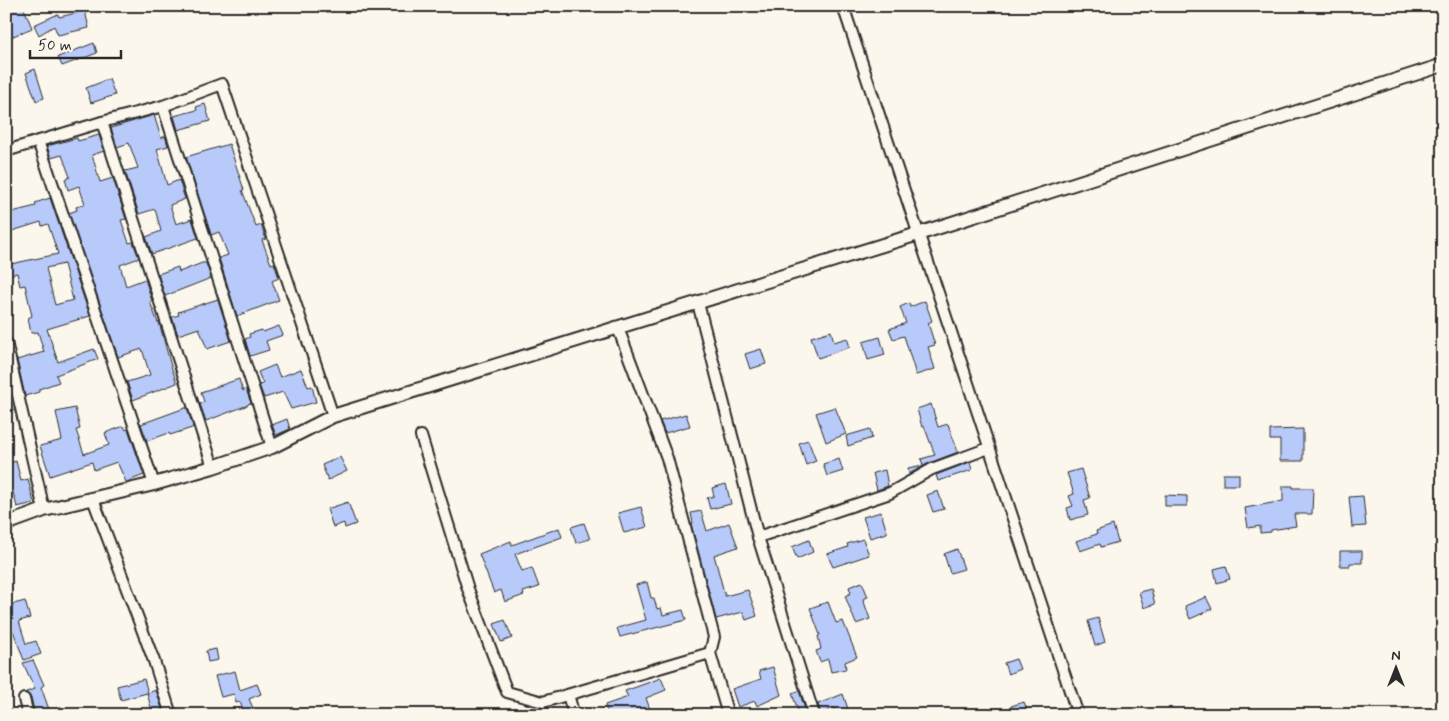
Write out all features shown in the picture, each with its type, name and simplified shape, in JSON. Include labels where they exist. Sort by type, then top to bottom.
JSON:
[{"type":"street","points":[[843,6],[1078,715]]},
{"type":"street","points":[[6,524],[44,510],[154,484],[213,467],[272,447],[333,416],[918,234],[1443,64]]},
{"type":"street","points":[[6,151],[163,106],[222,84],[333,416]]},
{"type":"street","points":[[163,106],[272,447]]},
{"type":"street","points":[[102,122],[213,467]]},
{"type":"street","points":[[38,141],[154,484]]},
{"type":"street","points":[[698,303],[758,538],[814,715]]},
{"type":"street","points":[[618,328],[667,458],[714,637],[710,653],[728,715]]},
{"type":"street","points":[[6,342],[44,510]]},
{"type":"street","points":[[421,436],[468,589],[507,692],[543,702],[710,653]]},
{"type":"street","points":[[758,538],[890,493],[932,469],[989,448]]},
{"type":"street","points":[[93,499],[154,661],[171,715]]},
{"type":"street","points":[[568,694],[574,715]]},
{"type":"street","points":[[24,699],[28,715]]},
{"type":"building","points":[[6,6],[23,6],[32,28],[11,37],[6,25]]},
{"type":"building","points":[[85,11],[89,28],[58,35],[54,26],[39,35],[34,25],[58,14],[59,17]]},
{"type":"building","points":[[94,43],[97,53],[62,66],[58,57]]},
{"type":"building","points":[[35,69],[44,98],[36,101],[26,73]]},
{"type":"building","points":[[109,79],[115,95],[91,103],[86,88]]},
{"type":"building","points":[[205,104],[210,121],[178,130],[174,116],[197,110],[196,107]]},
{"type":"building","points":[[154,115],[161,138],[165,136],[168,146],[157,149],[167,185],[179,180],[185,199],[170,205],[176,224],[192,219],[198,238],[152,254],[146,237],[161,231],[155,209],[139,214],[125,171],[138,168],[129,143],[117,147],[111,128]]},
{"type":"building","points":[[99,135],[104,151],[92,155],[100,182],[113,178],[126,219],[121,220],[129,243],[133,242],[139,258],[120,265],[126,286],[145,279],[152,301],[150,302],[159,322],[177,383],[133,400],[127,382],[150,375],[142,349],[118,357],[69,213],[77,210],[76,207],[85,204],[79,186],[68,190],[65,179],[70,177],[62,155],[51,158],[47,146],[77,138],[78,141]]},
{"type":"building","points":[[229,144],[244,190],[242,190],[256,227],[261,225],[266,239],[262,240],[271,264],[274,263],[279,278],[272,281],[279,300],[237,316],[219,258],[228,255],[219,232],[211,235],[186,157]]},
{"type":"building","points":[[50,198],[90,316],[47,329],[58,362],[94,349],[98,359],[56,375],[59,382],[39,389],[39,392],[25,396],[17,360],[44,352],[38,332],[31,333],[28,318],[32,316],[25,285],[20,286],[17,273],[6,276],[6,265],[58,254],[48,224],[42,226],[41,222],[12,231],[8,213],[36,206],[35,203]],"holes":[[[64,264],[73,300],[55,305],[46,268]]]},
{"type":"building","points":[[206,263],[211,278],[165,296],[158,274],[178,267],[179,272]]},
{"type":"building","points":[[218,299],[231,341],[207,349],[199,328],[178,335],[172,317],[179,315],[178,312]]},
{"type":"building","points":[[925,301],[932,321],[928,323],[935,345],[928,347],[935,369],[916,375],[904,336],[893,339],[889,329],[906,323],[900,307],[909,303],[910,307]]},
{"type":"building","points":[[279,326],[283,335],[266,341],[269,350],[250,356],[245,339],[250,337],[249,334],[262,330],[263,332]]},
{"type":"building","points":[[831,331],[834,342],[847,338],[850,347],[818,358],[811,337]]},
{"type":"building","points":[[880,337],[885,355],[868,360],[863,342]]},
{"type":"building","points":[[761,349],[766,364],[750,369],[745,354]]},
{"type":"building","points":[[275,365],[280,377],[301,369],[308,387],[312,386],[316,402],[291,409],[283,392],[264,398],[259,385],[263,384],[258,372]]},
{"type":"building","points":[[239,379],[243,391],[246,389],[251,403],[206,421],[200,404],[204,402],[201,392]]},
{"type":"building","points":[[931,404],[938,427],[948,424],[958,452],[929,463],[909,474],[908,468],[923,465],[921,459],[935,455],[924,426],[922,427],[917,409]]},
{"type":"building","points":[[835,407],[846,434],[826,442],[816,413]]},
{"type":"building","points":[[75,408],[80,429],[76,430],[84,454],[109,445],[105,433],[124,426],[126,430],[128,429],[144,475],[126,482],[117,462],[94,470],[92,462],[50,476],[40,446],[62,440],[56,412]]},
{"type":"building","points":[[187,408],[192,428],[170,435],[169,433],[147,441],[141,424]]},
{"type":"building","points":[[686,414],[690,426],[665,433],[660,421]]},
{"type":"building","points":[[287,419],[290,429],[276,435],[272,425]]},
{"type":"building","points":[[870,429],[872,438],[848,446],[846,436]]},
{"type":"building","points":[[1303,429],[1303,461],[1280,461],[1280,440],[1270,440],[1270,430]]},
{"type":"building","points":[[808,440],[816,461],[806,465],[799,443]]},
{"type":"building","points":[[340,457],[347,471],[328,480],[322,465]]},
{"type":"building","points":[[839,459],[843,471],[827,476],[823,464]]},
{"type":"building","points":[[16,461],[21,481],[28,479],[34,503],[17,507],[13,492],[6,494],[6,464]]},
{"type":"building","points":[[970,462],[972,470],[938,481],[936,475]]},
{"type":"building","points":[[1081,469],[1090,498],[1084,500],[1088,515],[1070,520],[1067,508],[1073,506],[1069,496],[1074,494],[1067,473]]},
{"type":"building","points":[[885,470],[888,486],[877,490],[873,473]]},
{"type":"building","points":[[1223,474],[1239,474],[1239,485],[1223,485]]},
{"type":"building","points":[[726,484],[731,504],[710,509],[707,498],[714,496],[712,488]]},
{"type":"building","points":[[1283,486],[1313,488],[1312,514],[1294,514],[1296,526],[1271,530],[1271,532],[1260,533],[1260,526],[1248,528],[1245,508],[1283,501]]},
{"type":"building","points":[[938,491],[944,509],[933,512],[927,495]]},
{"type":"building","points":[[1165,495],[1187,496],[1187,506],[1165,506]]},
{"type":"building","points":[[1363,496],[1366,526],[1352,527],[1349,497]]},
{"type":"building","points":[[348,502],[356,524],[345,528],[344,523],[333,527],[327,509]]},
{"type":"building","points":[[641,507],[647,527],[624,533],[618,513]]},
{"type":"building","points":[[701,511],[707,531],[729,523],[738,547],[714,555],[725,596],[748,590],[757,616],[746,620],[743,612],[716,619],[691,524],[693,523],[691,513]]},
{"type":"building","points":[[881,512],[887,533],[870,538],[863,517]]},
{"type":"building","points":[[584,523],[590,539],[576,543],[571,527]]},
{"type":"building","points":[[1113,525],[1118,542],[1101,547],[1100,544],[1080,551],[1076,541],[1097,534],[1096,531]]},
{"type":"building","points":[[559,528],[562,537],[515,554],[522,571],[532,568],[539,587],[523,592],[524,595],[505,602],[501,590],[494,593],[479,554],[511,541],[512,545]]},
{"type":"building","points":[[863,539],[869,555],[833,567],[827,554],[848,547],[847,544]]},
{"type":"building","points":[[809,540],[813,552],[797,559],[792,547]]},
{"type":"building","points":[[957,549],[964,569],[950,573],[944,554]]},
{"type":"building","points":[[1340,551],[1362,551],[1362,563],[1350,563],[1350,566],[1340,566]]},
{"type":"building","points":[[1226,566],[1230,579],[1217,583],[1214,569]]},
{"type":"building","points":[[647,582],[651,598],[654,598],[657,609],[661,608],[663,615],[683,610],[686,620],[620,637],[617,628],[646,620],[636,585]]},
{"type":"building","points":[[862,582],[868,597],[863,599],[870,619],[856,624],[845,596],[851,593],[849,587]]},
{"type":"building","points":[[1151,589],[1155,604],[1144,608],[1139,592]]},
{"type":"building","points":[[1206,597],[1212,609],[1190,619],[1185,606]]},
{"type":"building","points":[[25,601],[30,618],[19,621],[26,644],[36,641],[41,654],[24,660],[13,631],[6,633],[6,606]]},
{"type":"building","points":[[828,602],[836,623],[843,621],[857,657],[845,662],[846,669],[831,672],[828,659],[820,662],[816,651],[821,649],[818,636],[820,635],[810,608]]},
{"type":"building","points":[[1098,618],[1105,642],[1095,646],[1088,621]]},
{"type":"building","points":[[505,620],[512,638],[501,642],[494,624]]},
{"type":"building","points":[[216,649],[218,660],[208,662],[206,651]]},
{"type":"building","points":[[1016,659],[1020,669],[1008,674],[1004,663]]},
{"type":"building","points":[[33,660],[44,685],[41,687],[51,715],[35,715],[31,697],[26,692],[35,689],[23,663]]},
{"type":"building","points":[[773,667],[781,695],[757,706],[755,701],[738,707],[732,689],[761,679],[759,671]]},
{"type":"building","points":[[235,671],[240,690],[257,684],[261,694],[249,699],[256,715],[245,715],[240,702],[236,703],[234,694],[221,697],[215,676]]},
{"type":"building","points":[[661,678],[666,690],[646,698],[652,715],[608,715],[605,705],[628,697],[625,691]]},
{"type":"building","points":[[144,679],[148,693],[156,690],[164,715],[153,715],[147,693],[121,700],[117,686]]},
{"type":"building","points":[[799,691],[807,715],[792,715],[792,713],[798,711],[792,693]]},
{"type":"building","points":[[843,694],[850,715],[837,715],[834,708],[821,713],[818,704]]},
{"type":"building","points":[[1024,702],[1029,715],[1014,715],[1011,706]]}]
